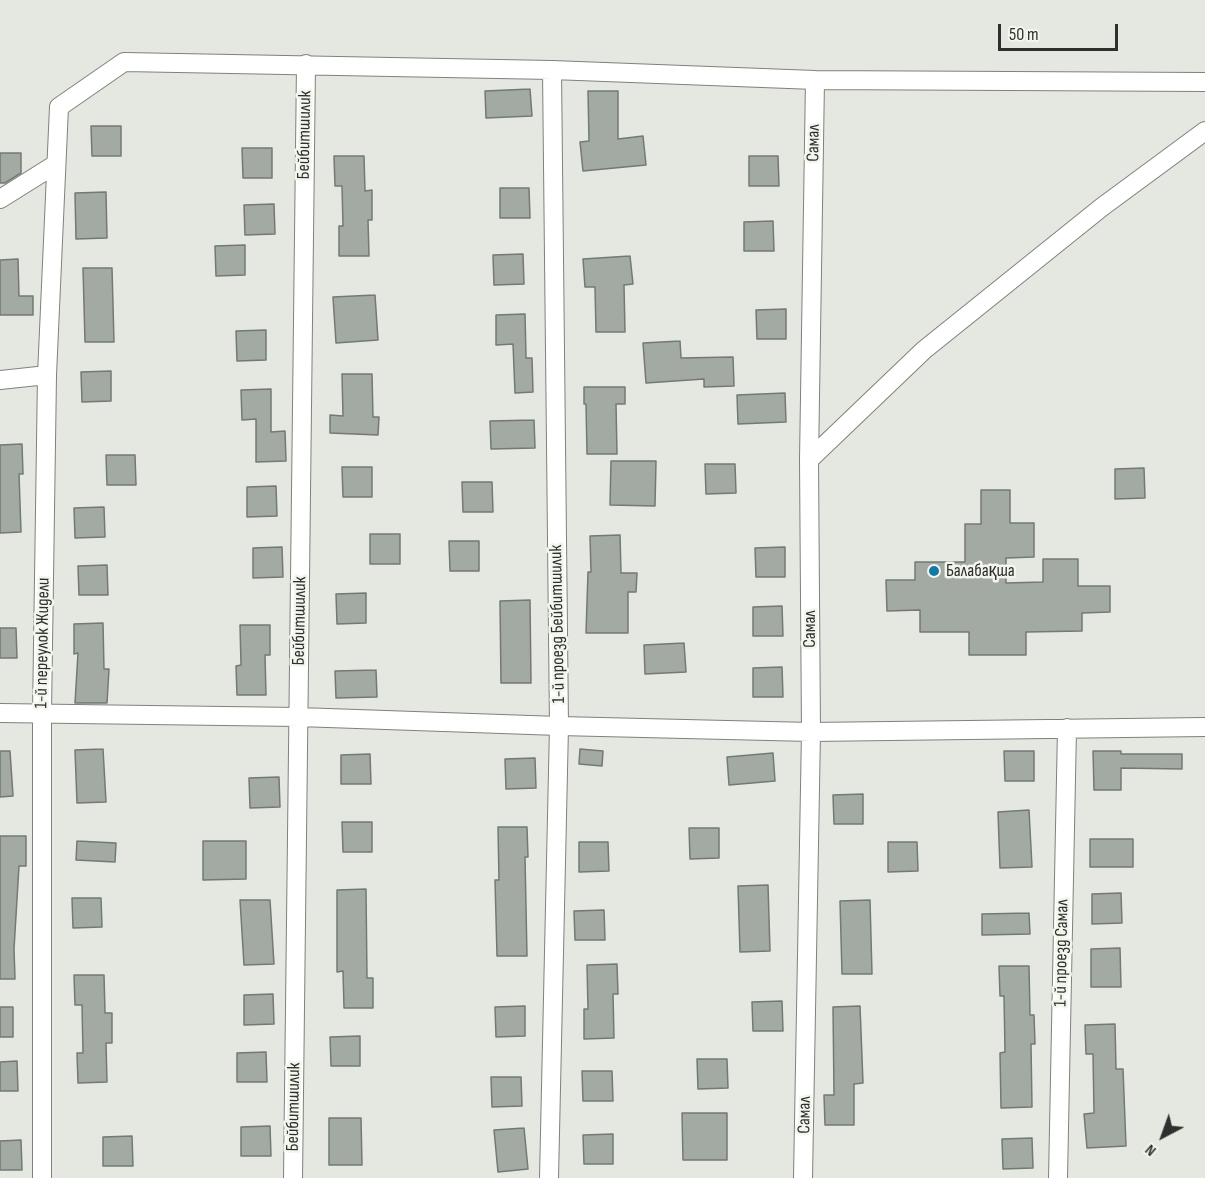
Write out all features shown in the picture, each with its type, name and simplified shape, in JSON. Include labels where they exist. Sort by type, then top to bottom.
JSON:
[{"type":"street","name":"1-й переулок Жидели","points":[[42,1178],[42,713],[46,375],[59,107],[124,62],[306,64]]},
{"type":"street","points":[[306,64],[815,80],[1205,81]]},
{"type":"street","name":"Бейбитшилик","points":[[293,1178],[306,64]]},
{"type":"street","name":"1-й проезд Бейбитшилик","points":[[549,1178],[559,726],[552,70]]},
{"type":"street","name":"Самал","points":[[803,1178],[811,732],[809,460],[815,80]]},
{"type":"street","points":[[809,460],[924,350],[1102,207],[1205,131]]},
{"type":"street","points":[[0,199],[56,164]]},
{"type":"street","points":[[0,380],[46,375]]},
{"type":"street","points":[[0,713],[299,717],[811,732],[1205,727]]},
{"type":"street","name":"1-й проезд Самал","points":[[1058,1178],[1067,728]]},
{"type":"building","points":[[530,89],[532,116],[486,118],[485,91]]},
{"type":"building","points":[[588,91],[618,91],[618,139],[643,136],[646,165],[583,171],[580,142],[589,141]]},
{"type":"building","points":[[91,126],[121,126],[121,156],[92,156]]},
{"type":"building","points":[[242,148],[272,148],[272,178],[243,178]]},
{"type":"building","points":[[0,153],[21,153],[21,173],[5,183],[0,183]]},
{"type":"building","points":[[334,156],[364,156],[365,191],[372,190],[372,220],[368,220],[369,256],[339,256],[339,226],[343,226],[342,186],[335,186]]},
{"type":"building","points":[[749,156],[778,156],[779,186],[749,186]]},
{"type":"building","points":[[500,188],[529,188],[530,218],[500,218]]},
{"type":"building","points":[[106,192],[107,238],[76,239],[75,193]]},
{"type":"building","points":[[274,204],[275,234],[245,235],[244,205]]},
{"type":"building","points":[[773,221],[774,251],[744,251],[744,222]]},
{"type":"building","points":[[245,245],[245,275],[216,276],[215,246]]},
{"type":"building","points":[[523,254],[524,284],[494,285],[493,255]]},
{"type":"building","points":[[630,256],[633,284],[624,285],[625,332],[596,332],[595,287],[585,287],[583,259]]},
{"type":"building","points":[[18,259],[19,296],[33,296],[33,315],[0,315],[0,260]]},
{"type":"building","points":[[83,268],[112,268],[114,342],[85,342]]},
{"type":"building","points":[[375,295],[378,340],[336,343],[333,297]]},
{"type":"building","points":[[786,309],[786,339],[757,339],[756,310]]},
{"type":"building","points":[[525,314],[526,358],[532,358],[533,392],[515,393],[513,344],[496,345],[496,315]]},
{"type":"building","points":[[266,330],[266,360],[237,361],[236,331]]},
{"type":"building","points":[[680,341],[681,358],[733,357],[734,386],[704,387],[704,379],[646,383],[643,343]]},
{"type":"building","points":[[111,371],[111,401],[82,402],[81,372]]},
{"type":"building","points":[[342,374],[372,374],[373,417],[379,417],[378,435],[330,433],[330,415],[343,416]]},
{"type":"building","points":[[584,387],[625,387],[625,404],[616,404],[617,454],[587,454]]},
{"type":"building","points":[[271,389],[271,432],[285,431],[286,461],[256,462],[256,419],[242,420],[241,390]]},
{"type":"building","points":[[785,393],[786,422],[738,424],[737,395]]},
{"type":"building","points":[[534,420],[535,448],[491,449],[490,421]]},
{"type":"building","points":[[22,444],[23,474],[19,474],[21,532],[0,533],[0,445]]},
{"type":"building","points":[[106,455],[135,455],[136,485],[107,485]]},
{"type":"building","points":[[611,461],[656,461],[655,506],[610,505]]},
{"type":"building","points":[[705,464],[735,464],[736,493],[706,494]]},
{"type":"building","points":[[342,467],[372,467],[372,497],[343,497]]},
{"type":"building","points":[[1144,468],[1145,498],[1115,499],[1115,469]]},
{"type":"building","points":[[462,482],[492,482],[493,512],[463,512]]},
{"type":"building","points":[[276,486],[277,516],[247,517],[247,487]]},
{"type":"building","name":"Балабақша","points":[[981,490],[1010,490],[1010,523],[1034,523],[1034,557],[1006,558],[1006,583],[1043,582],[1043,559],[1078,559],[1078,586],[1110,586],[1110,612],[1082,613],[1082,631],[1026,632],[1026,655],[969,655],[969,632],[920,632],[920,610],[887,611],[886,580],[915,580],[915,562],[965,562],[965,524],[981,524]]},
{"type":"building","points":[[104,507],[105,537],[75,538],[74,508]]},
{"type":"building","points":[[370,534],[400,534],[400,564],[370,564]]},
{"type":"building","points":[[620,535],[621,573],[637,573],[636,592],[628,592],[628,633],[586,633],[588,572],[591,572],[590,536]]},
{"type":"building","points":[[449,541],[479,541],[479,571],[450,571]]},
{"type":"building","points":[[282,547],[283,577],[253,578],[253,548]]},
{"type":"building","points":[[785,547],[785,577],[756,577],[755,548]]},
{"type":"building","points":[[107,565],[108,595],[79,595],[78,566]]},
{"type":"building","points":[[366,593],[366,623],[337,624],[336,594]]},
{"type":"building","points":[[530,600],[531,683],[501,683],[500,601]]},
{"type":"building","points":[[782,606],[783,636],[753,636],[753,607]]},
{"type":"building","points":[[103,623],[104,669],[109,669],[107,703],[75,703],[78,653],[74,654],[74,624]]},
{"type":"building","points":[[240,625],[270,625],[270,655],[265,655],[266,695],[237,695],[236,666],[241,665]]},
{"type":"building","points":[[0,628],[16,628],[17,658],[0,658]]},
{"type":"building","points":[[684,643],[686,672],[645,674],[644,645]]},
{"type":"building","points":[[782,667],[783,697],[753,697],[753,668]]},
{"type":"building","points":[[376,670],[377,697],[336,698],[335,671]]},
{"type":"building","points":[[103,749],[106,802],[77,803],[75,750]]},
{"type":"building","points":[[580,749],[603,751],[602,766],[579,764]]},
{"type":"building","points":[[0,751],[10,751],[13,796],[0,797]]},
{"type":"building","points":[[1004,751],[1034,751],[1034,781],[1005,781]]},
{"type":"building","points":[[1093,751],[1121,751],[1121,754],[1182,754],[1182,769],[1121,768],[1121,790],[1094,790]]},
{"type":"building","points":[[773,753],[775,781],[729,785],[727,757]]},
{"type":"building","points":[[370,754],[371,784],[341,784],[341,755]]},
{"type":"building","points":[[535,758],[536,788],[506,789],[505,759]]},
{"type":"building","points":[[279,777],[280,807],[250,808],[249,778]]},
{"type":"building","points":[[863,794],[863,824],[834,824],[833,795]]},
{"type":"building","points":[[1029,810],[1032,867],[1000,868],[998,812]]},
{"type":"building","points":[[342,822],[372,822],[372,852],[343,852]]},
{"type":"building","points":[[498,827],[527,827],[528,857],[525,857],[527,956],[497,956],[495,880],[499,880]]},
{"type":"building","points":[[689,828],[719,828],[719,858],[690,859]]},
{"type":"building","points":[[0,836],[26,836],[26,866],[19,866],[14,949],[15,979],[0,979]]},
{"type":"building","points":[[1090,839],[1133,839],[1133,867],[1090,867]]},
{"type":"building","points":[[77,841],[116,843],[115,862],[76,860]]},
{"type":"building","points":[[203,841],[246,841],[246,879],[203,880]]},
{"type":"building","points":[[579,842],[608,842],[609,871],[579,872]]},
{"type":"building","points":[[888,842],[917,842],[918,871],[888,872]]},
{"type":"building","points":[[768,885],[770,951],[740,952],[738,886]]},
{"type":"building","points":[[366,889],[367,978],[373,978],[373,1008],[344,1008],[343,971],[337,972],[337,890]]},
{"type":"building","points":[[1121,893],[1122,923],[1092,924],[1092,894]]},
{"type":"building","points":[[72,898],[101,898],[102,927],[73,928]]},
{"type":"building","points":[[240,900],[270,900],[274,964],[244,965]]},
{"type":"building","points":[[870,900],[872,974],[842,974],[840,901]]},
{"type":"building","points":[[604,910],[605,940],[575,940],[574,911]]},
{"type":"building","points":[[1029,913],[1030,934],[982,935],[982,914]]},
{"type":"building","points":[[1120,948],[1121,987],[1091,987],[1091,949]]},
{"type":"building","points":[[617,964],[618,994],[613,994],[614,1038],[584,1039],[584,1009],[588,1009],[587,965]]},
{"type":"building","points":[[999,966],[1029,966],[1030,1015],[1034,1015],[1035,1044],[1031,1044],[1032,1107],[1001,1108],[1000,1053],[1005,1052],[1004,996],[1000,996]]},
{"type":"building","points":[[74,975],[104,975],[105,1013],[112,1013],[112,1043],[106,1043],[107,1082],[78,1083],[77,1053],[83,1053],[82,1005],[75,1005]]},
{"type":"building","points":[[273,994],[274,1024],[244,1025],[244,995]]},
{"type":"building","points":[[782,1001],[783,1031],[753,1031],[752,1002]]},
{"type":"building","points":[[525,1006],[525,1036],[496,1037],[495,1007]]},
{"type":"building","points":[[860,1006],[863,1083],[854,1084],[854,1125],[825,1125],[824,1095],[834,1095],[833,1007]]},
{"type":"building","points":[[0,1007],[13,1007],[13,1037],[0,1037]]},
{"type":"building","points":[[1115,1024],[1116,1069],[1123,1069],[1126,1146],[1087,1148],[1084,1114],[1094,1113],[1093,1054],[1086,1054],[1085,1025]]},
{"type":"building","points":[[360,1036],[360,1066],[331,1066],[330,1037]]},
{"type":"building","points":[[266,1052],[267,1082],[237,1082],[237,1053]]},
{"type":"building","points":[[697,1059],[727,1059],[728,1088],[698,1089]]},
{"type":"building","points":[[17,1061],[18,1091],[0,1091],[0,1062]]},
{"type":"building","points":[[582,1071],[612,1071],[613,1101],[583,1101]]},
{"type":"building","points":[[491,1077],[521,1077],[522,1106],[492,1107]]},
{"type":"building","points":[[682,1113],[727,1113],[727,1160],[683,1160]]},
{"type":"building","points":[[329,1118],[361,1118],[362,1165],[329,1165]]},
{"type":"building","points":[[270,1126],[271,1156],[241,1156],[241,1127]]},
{"type":"building","points":[[524,1128],[528,1169],[498,1172],[494,1130]]},
{"type":"building","points":[[613,1134],[613,1164],[584,1164],[583,1135]]},
{"type":"building","points":[[132,1136],[133,1166],[103,1166],[103,1137]]},
{"type":"building","points":[[1032,1138],[1033,1168],[1003,1169],[1002,1139]]},
{"type":"building","points":[[21,1140],[22,1170],[0,1170],[0,1141]]},
{"type":"place","name":"Балабақша","points":[[934,571]]}]
